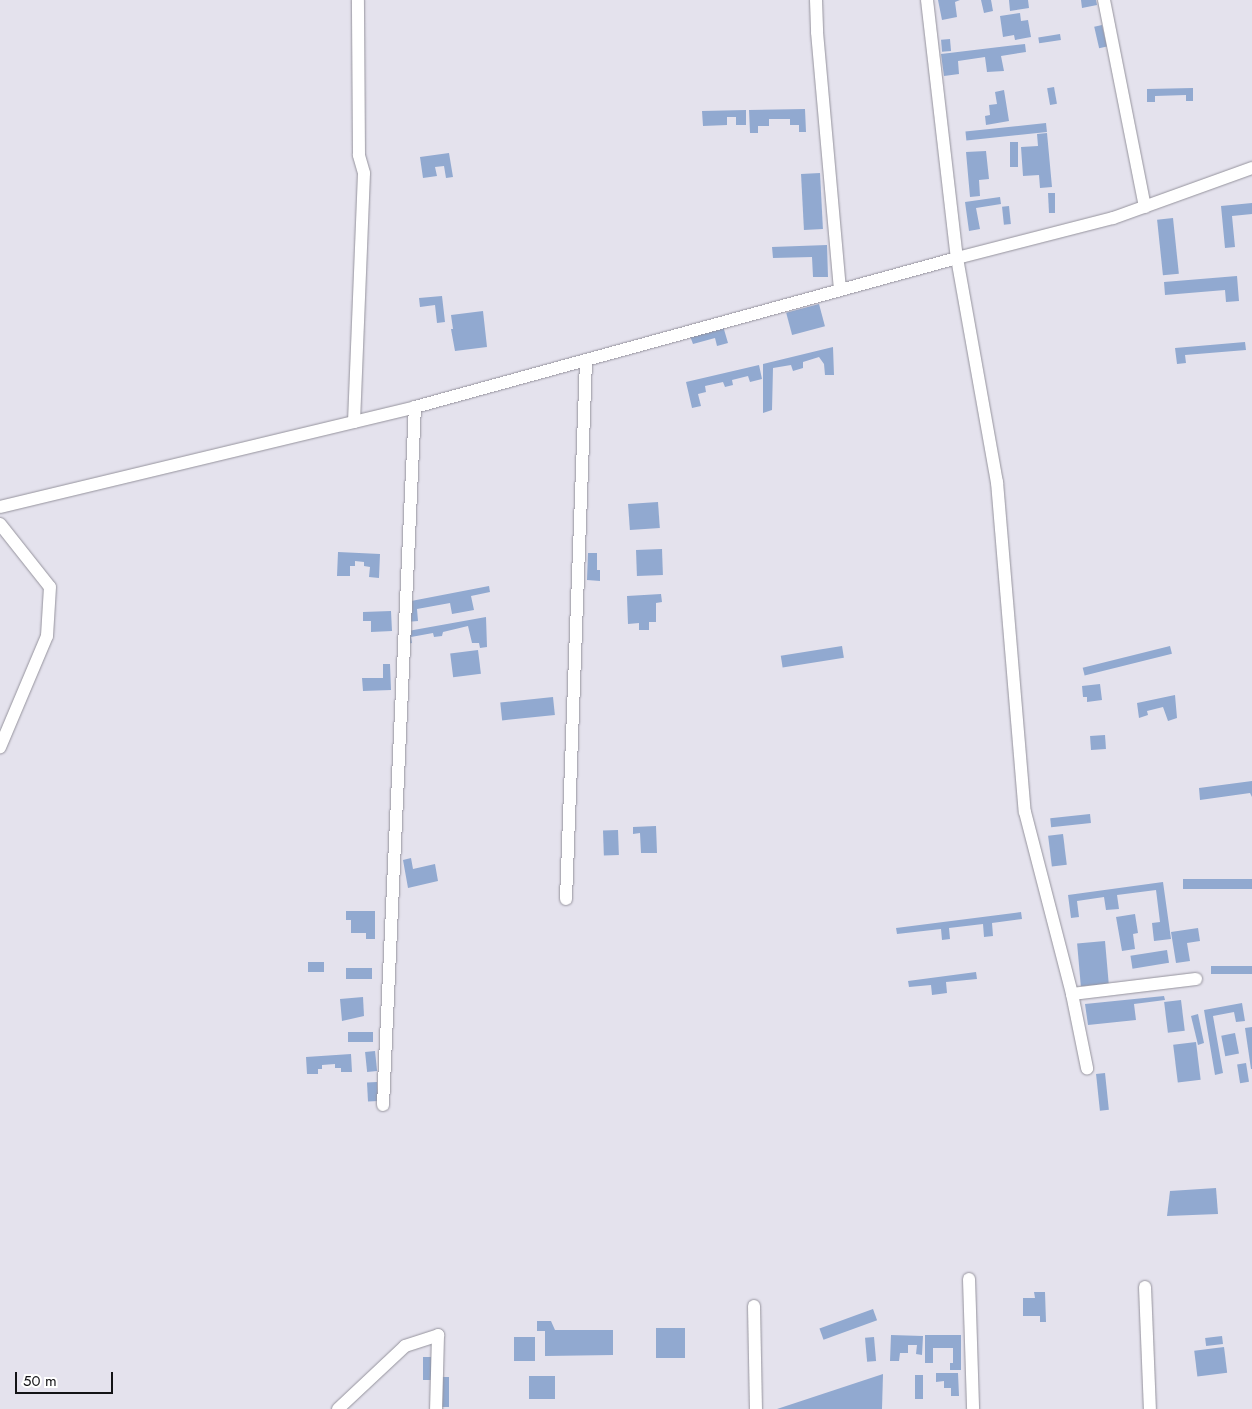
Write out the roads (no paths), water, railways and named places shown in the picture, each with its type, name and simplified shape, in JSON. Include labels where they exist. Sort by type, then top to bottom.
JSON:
[{"type":"street","points":[[354,422],[364,173],[359,155],[358,0]]},
{"type":"street","points":[[816,0],[817,32],[840,290]]},
{"type":"street","points":[[927,0],[958,258],[997,482],[1024,812],[1072,994],[1087,1068]]},
{"type":"street","points":[[1104,0],[1145,206]]},
{"type":"street","points":[[0,507],[415,407],[958,258],[1112,218],[1252,168]]},
{"type":"street","points":[[566,899],[586,360]]},
{"type":"street","points":[[383,1105],[415,407]]},
{"type":"street","points":[[0,524],[50,587],[47,636],[0,747]]},
{"type":"street","points":[[1072,994],[1196,979]]},
{"type":"street","points":[[969,1279],[973,1409]]},
{"type":"street","points":[[1145,1287],[1150,1409]]},
{"type":"street","points":[[754,1306],[756,1409]]},
{"type":"street","points":[[338,1409],[405,1346],[438,1335],[436,1409]]}]
